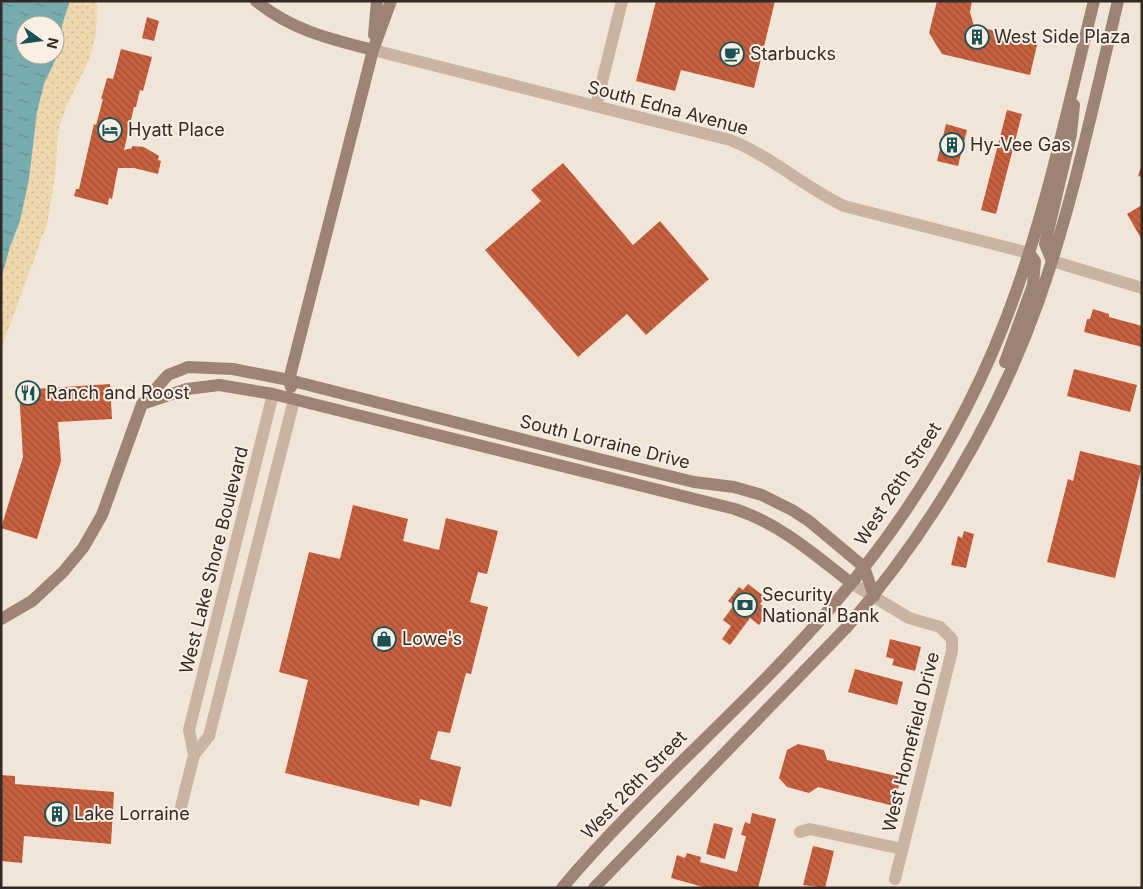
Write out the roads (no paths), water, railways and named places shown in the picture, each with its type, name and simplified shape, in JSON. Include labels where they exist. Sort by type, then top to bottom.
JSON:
[{"type":"main road","points":[[256,1],[289,24],[317,35],[373,50]]},
{"type":"main road","name":"West Lake Shore Boulevard","points":[[373,50],[377,1]]},
{"type":"main road","name":"West Lake Shore Boulevard","points":[[294,400],[289,380],[373,50],[391,1]]},
{"type":"main road","name":"West 26th Street","points":[[562,888],[602,842],[802,640],[864,567],[914,498],[958,424],[1006,320],[1029,253],[1094,1]]},
{"type":"main road","points":[[594,888],[809,667],[874,596],[926,524],[979,433],[1024,338],[1052,260],[1118,1]]},
{"type":"main road","points":[[1052,260],[1045,244],[1071,134],[1077,69]]},
{"type":"main road","points":[[979,433],[1033,285],[1035,261],[1029,253]]},
{"type":"main road","name":"South Lorraine Drive","points":[[142,404],[168,375],[188,367],[233,369],[289,380],[694,482],[734,487],[762,495],[809,521],[864,567]]},
{"type":"main road","points":[[273,394],[289,380]]},
{"type":"main road","name":"South Lorraine Drive","points":[[142,404],[187,390],[219,385],[273,394],[755,516],[780,528],[851,583]]},
{"type":"main road","points":[[1,620],[32,601],[52,583],[95,531],[123,462],[142,404]]},
{"type":"main road","points":[[864,567],[874,596]]},
{"type":"street","points":[[596,106],[622,1]]},
{"type":"street","name":"South Edna Avenue","points":[[373,50],[705,133],[745,146],[844,206],[1029,253]]},
{"type":"street","points":[[1052,260],[1142,288]]},
{"type":"street","name":"West Lake Shore Boulevard","points":[[194,755],[189,730],[273,394]]},
{"type":"street","name":"West Lake Shore Boulevard","points":[[180,807],[194,755],[209,736],[294,400]]},
{"type":"street","name":"West Homefield Drive","points":[[851,583],[909,618],[940,627],[952,639],[952,651],[895,879]]},
{"type":"street","points":[[800,832],[810,829],[902,849]]},
{"type":"water","points":[[1,1],[70,1],[65,16],[15,15],[15,65],[53,65],[44,84],[37,112],[29,179],[20,221],[1,279]]},
{"type":"place","name":"West Side Plaza","points":[[977,37]]},
{"type":"place","name":"Starbucks","points":[[732,54]]},
{"type":"place","name":"Hyatt Place","points":[[110,130]]},
{"type":"place","name":"Hy-Vee Gas","points":[[952,145]]},
{"type":"place","name":"Ranch and Roost","points":[[28,393]]},
{"type":"place","name":"Security National Bank","points":[[745,605]]},
{"type":"place","name":"Lowe's","points":[[384,639]]},
{"type":"place","name":"Lake Lorraine","points":[[57,814]]}]
